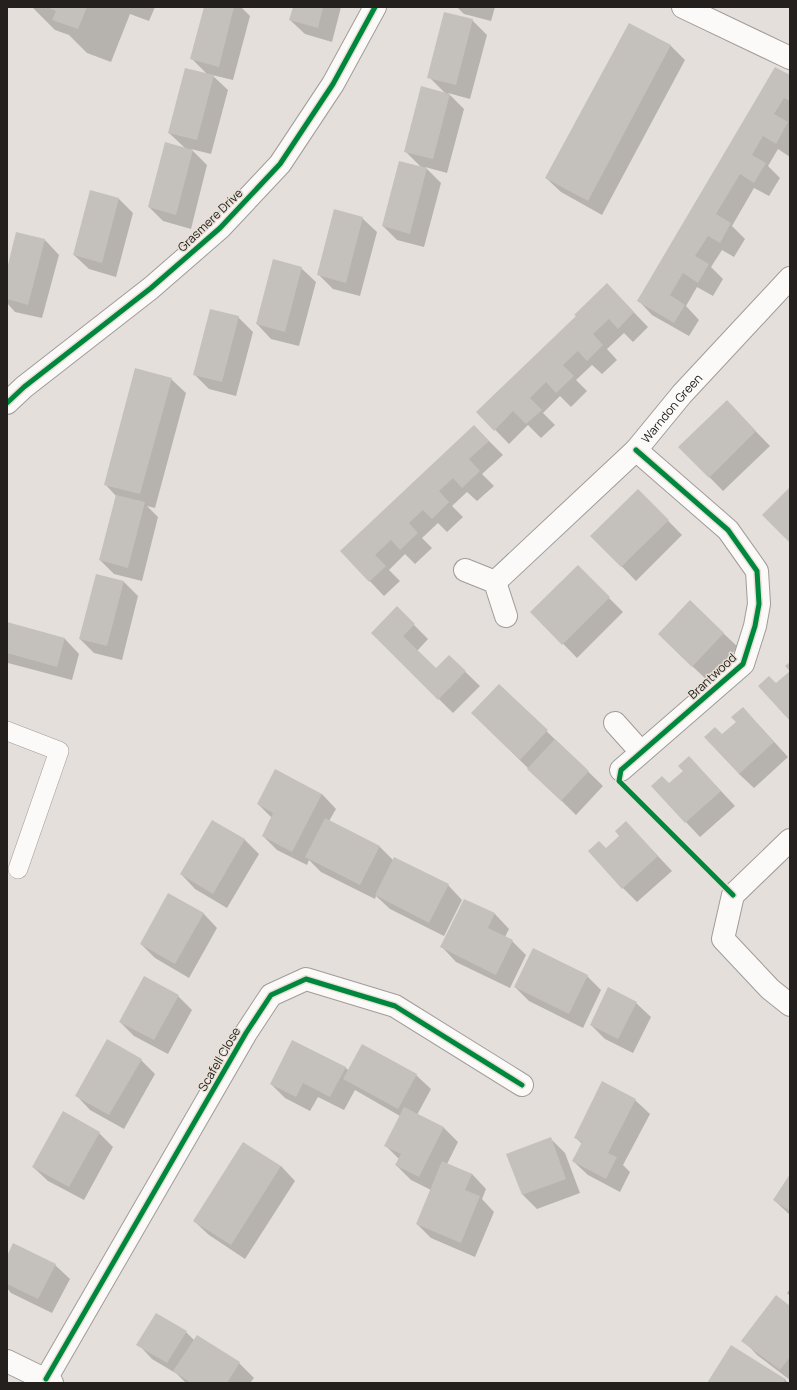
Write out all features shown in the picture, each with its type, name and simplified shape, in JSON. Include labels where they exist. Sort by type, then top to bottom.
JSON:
[{"type":"street","name":"Grasmere Drive","points":[[7,403],[30,382],[151,288],[220,228],[280,164],[333,84],[375,7]]},
{"type":"street","points":[[683,7],[790,58]]},
{"type":"street","name":"Warndon Green","points":[[495,582],[636,450],[682,394],[790,278]]},
{"type":"street","name":"Brantwood","points":[[621,770],[743,664],[755,626],[759,604],[757,571],[728,530],[636,450]]},
{"type":"street","points":[[465,570],[495,582],[506,616]]},
{"type":"street","points":[[615,723],[641,752]]},
{"type":"street","points":[[790,840],[733,895],[723,939],[770,989],[790,1005]]},
{"type":"street","name":"Scafell Close","points":[[49,1381],[238,1046],[270,995],[306,979],[395,1006],[522,1085]]},
{"type":"street","points":[[7,1361],[49,1381]]},
{"type":"lane","points":[[7,731],[59,751],[18,869]]},
{"type":"building","points":[[47,7],[87,7],[78,29],[52,20],[56,11]]},
{"type":"building","points":[[204,7],[234,7],[219,67],[190,59]]},
{"type":"building","points":[[293,7],[323,7],[318,28],[289,20]]},
{"type":"building","points":[[444,12],[473,19],[456,85],[427,78]]},
{"type":"building","points":[[629,23],[671,45],[588,201],[545,178]]},
{"type":"building","points":[[775,67],[790,75],[790,101],[784,98],[774,114],[788,122],[776,144],[763,136],[752,155],[766,163],[754,183],[740,174],[716,214],[731,223],[720,243],[708,236],[695,256],[709,264],[698,283],[683,273],[670,295],[685,305],[674,323],[637,301]]},
{"type":"building","points":[[185,68],[214,75],[197,140],[168,133]]},
{"type":"building","points":[[421,86],[450,94],[433,159],[404,152]]},
{"type":"building","points":[[165,142],[193,150],[176,215],[148,207]]},
{"type":"building","points":[[399,161],[427,168],[410,234],[382,226]]},
{"type":"building","points":[[90,190],[119,198],[102,263],[73,255]]},
{"type":"building","points":[[334,209],[363,217],[346,283],[317,275]]},
{"type":"building","points":[[16,232],[45,239],[28,305],[7,299],[7,269]]},
{"type":"building","points":[[273,259],[302,267],[285,332],[256,324]]},
{"type":"building","points":[[607,283],[634,312],[618,329],[609,319],[593,334],[603,345],[587,361],[578,351],[563,365],[574,376],[556,393],[546,382],[530,398],[542,410],[526,424],[513,411],[494,431],[476,412],[576,316],[574,315]]},
{"type":"building","points":[[210,309],[239,316],[222,382],[193,375]]},
{"type":"building","points":[[135,368],[172,378],[140,494],[104,485]]},
{"type":"building","points":[[727,400],[756,431],[709,478],[678,447]]},
{"type":"building","points":[[474,425],[489,441],[469,459],[480,471],[462,488],[453,478],[439,491],[449,502],[432,519],[423,510],[409,523],[418,533],[400,550],[391,540],[375,555],[386,566],[369,582],[340,551]]},
{"type":"building","points":[[790,487],[790,543],[762,515]]},
{"type":"building","points":[[638,489],[669,520],[621,567],[590,536]]},
{"type":"building","points":[[116,495],[145,502],[128,568],[99,560]]},
{"type":"building","points":[[578,565],[610,597],[562,645],[530,612]]},
{"type":"building","points":[[96,574],[124,581],[107,646],[79,639]]},
{"type":"building","points":[[690,600],[724,633],[692,667],[658,634]]},
{"type":"building","points":[[397,606],[415,624],[403,636],[436,668],[449,655],[466,671],[438,700],[371,633]]},
{"type":"building","points":[[7,622],[65,638],[57,667],[7,653]]},
{"type":"building","points":[[790,662],[790,671],[785,666]]},
{"type":"building","points":[[790,671],[790,721],[758,686],[769,676],[776,683]]},
{"type":"building","points":[[499,684],[548,730],[520,760],[471,713]]},
{"type":"building","points":[[743,707],[774,742],[739,774],[704,737],[715,727],[722,734],[736,722],[731,717]]},
{"type":"building","points":[[555,739],[589,771],[561,801],[527,769]]},
{"type":"building","points":[[689,756],[721,791],[685,823],[651,786],[662,776],[669,783],[683,771],[678,766]]},
{"type":"building","points":[[275,769],[322,794],[292,852],[262,836],[273,813],[257,804]]},
{"type":"building","points":[[325,818],[380,846],[360,885],[305,857]]},
{"type":"building","points":[[212,820],[245,839],[213,894],[180,874]]},
{"type":"building","points":[[626,821],[658,856],[622,889],[588,851],[599,841],[606,848],[619,836],[615,831]]},
{"type":"building","points":[[394,857],[449,884],[429,923],[375,895]]},
{"type":"building","points":[[168,893],[204,913],[175,964],[140,944]]},
{"type":"building","points":[[464,899],[495,913],[488,928],[513,940],[496,975],[440,947]]},
{"type":"building","points":[[533,948],[588,975],[569,1014],[514,987]]},
{"type":"building","points":[[144,976],[179,995],[154,1040],[119,1022]]},
{"type":"building","points":[[608,987],[637,1002],[618,1039],[590,1025]]},
{"type":"building","points":[[107,1039],[142,1059],[109,1115],[75,1096]]},
{"type":"building","points":[[292,1040],[346,1067],[330,1097],[303,1083],[296,1097],[270,1084]]},
{"type":"building","points":[[362,1044],[417,1074],[398,1109],[343,1079]]},
{"type":"building","points":[[602,1081],[636,1099],[608,1153],[617,1157],[606,1179],[572,1161],[582,1142],[574,1138]]},
{"type":"building","points":[[404,1107],[444,1127],[419,1177],[395,1165],[401,1154],[384,1146]]},
{"type":"building","points":[[63,1111],[100,1132],[69,1187],[32,1167]]},
{"type":"building","points":[[551,1137],[566,1179],[522,1195],[506,1154]]},
{"type":"building","points":[[243,1142],[281,1166],[231,1245],[193,1221]]},
{"type":"building","points":[[442,1161],[472,1174],[465,1190],[480,1196],[461,1243],[416,1224]]},
{"type":"building","points":[[790,1174],[790,1211],[773,1200]]},
{"type":"building","points":[[13,1243],[56,1264],[38,1299],[7,1284],[7,1256]]},
{"type":"building","points":[[776,1295],[790,1306],[790,1357],[780,1370],[741,1341]]},
{"type":"building","points":[[156,1313],[187,1331],[167,1363],[136,1345]]},
{"type":"building","points":[[197,1335],[240,1362],[227,1383],[191,1383],[173,1371]]},
{"type":"building","points":[[731,1345],[785,1379],[783,1383],[707,1383]]},
{"type":"cycle path","points":[[7,403],[24,387],[151,288],[220,228],[280,164],[333,84],[375,7]]},
{"type":"cycle path","points":[[636,450],[728,530],[757,571],[759,604],[755,626],[743,664],[621,770],[619,781],[733,895]]},
{"type":"cycle path","points":[[46,1379],[246,1033],[271,995],[306,979],[395,1006],[522,1085]]}]
